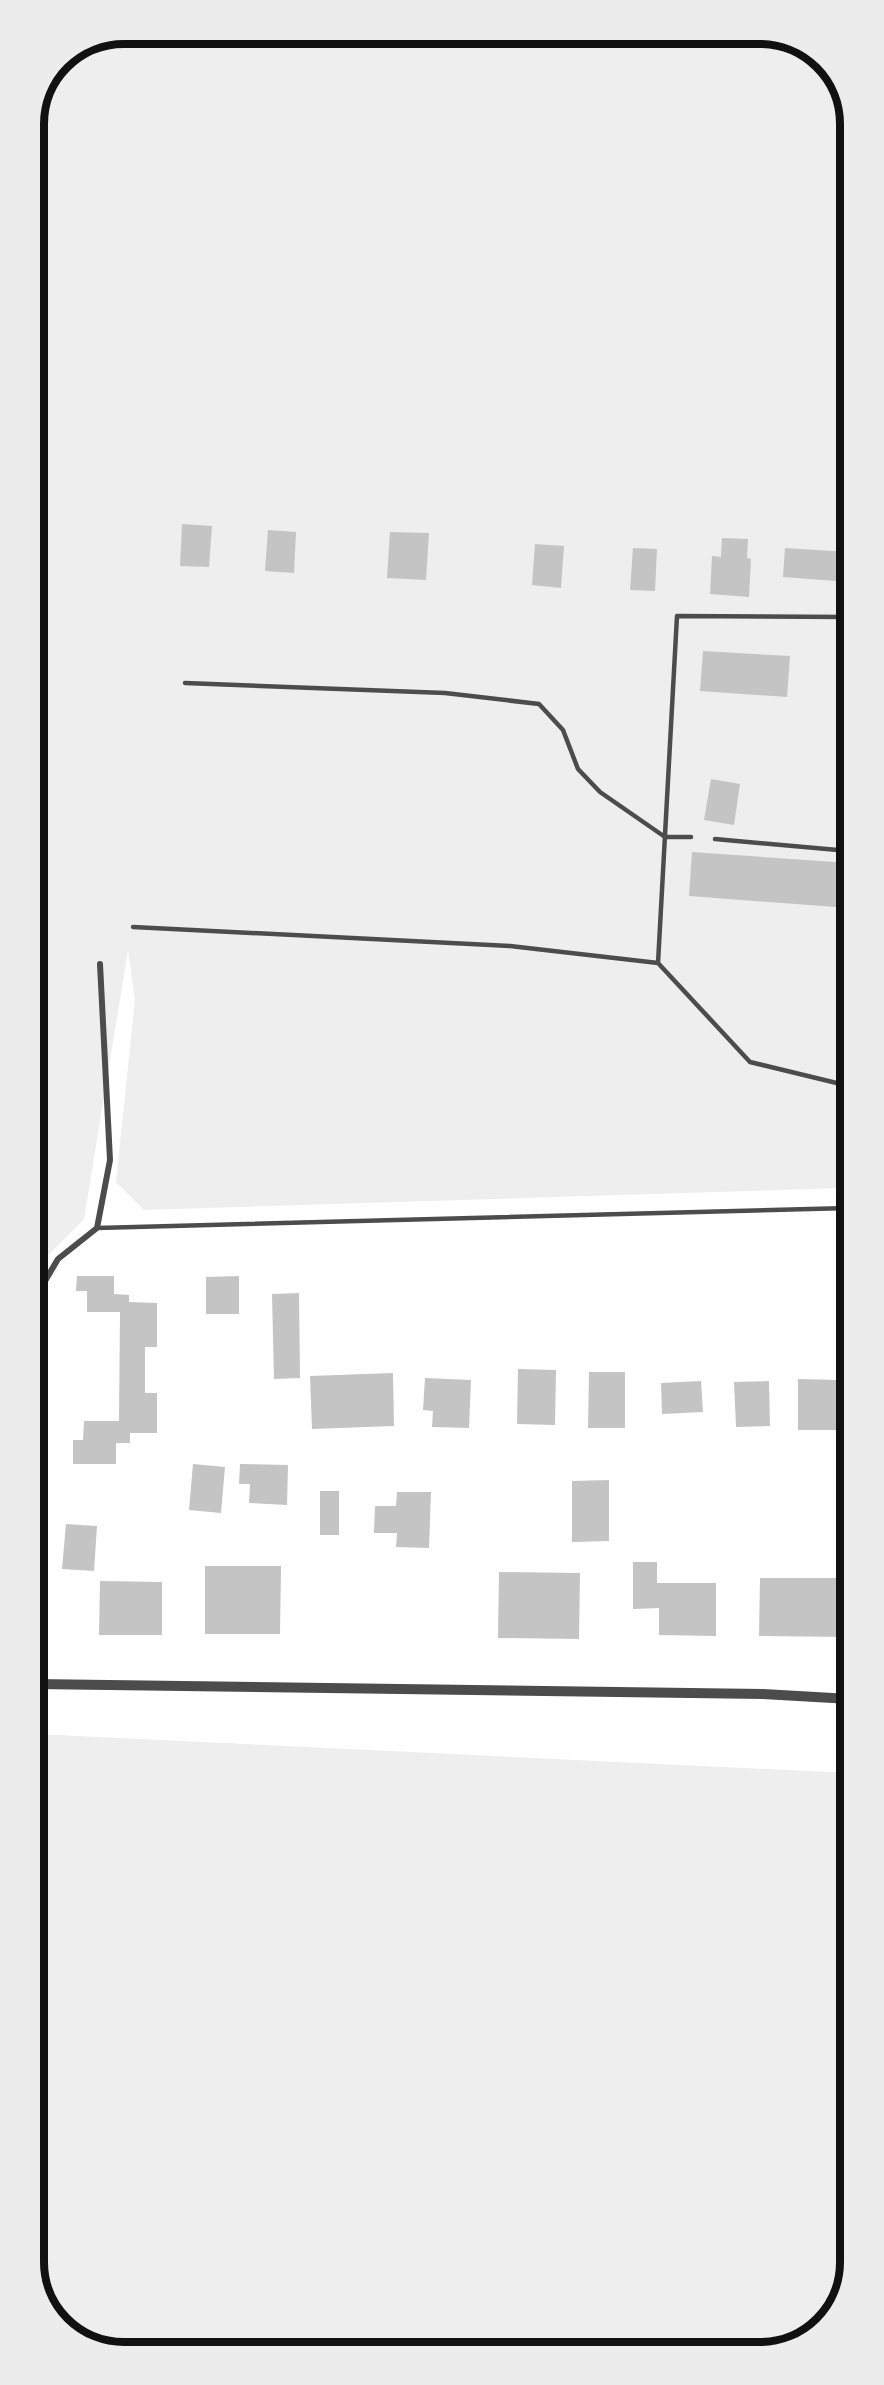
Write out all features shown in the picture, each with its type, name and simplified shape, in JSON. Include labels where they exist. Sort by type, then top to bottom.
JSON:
[{"type":"street","points":[[44,1283],[58,1259],[97,1228],[110,1160],[100,964]]},
{"type":"street","points":[[44,1684],[763,1694],[840,1698]]},
{"type":"lane","points":[[658,963],[676,616],[840,616]]},
{"type":"lane","points":[[185,683],[445,693],[539,704],[563,730],[578,769],[600,792],[665,837],[691,837]]},
{"type":"lane","points":[[715,839],[840,850]]},
{"type":"lane","points":[[133,927],[510,946],[658,963],[750,1062],[840,1084]]},
{"type":"lane","points":[[97,1228],[840,1208]]},
{"type":"shaded area","points":[[123,44],[766,44],[786,48],[809,60],[827,79],[840,113],[840,1188],[144,1210],[116,1182],[135,1000],[128,950],[84,1219],[44,1259],[44,118],[50,93],[57,79],[79,57],[108,45]]},
{"type":"shaded area","points":[[44,1734],[840,1773],[840,2262],[839,2277],[830,2302],[805,2328],[781,2339],[761,2342],[118,2341],[103,2339],[79,2328],[57,2306],[44,2272]]},
{"type":"building","points":[[182,524],[212,526],[209,567],[180,566]]},
{"type":"building","points":[[268,530],[296,532],[294,573],[265,571]]},
{"type":"building","points":[[390,532],[429,533],[426,580],[387,578]]},
{"type":"building","points":[[722,538],[748,539],[747,558],[751,559],[749,597],[710,594],[712,556],[721,557]]},
{"type":"building","points":[[535,544],[564,546],[561,588],[532,585]]},
{"type":"building","points":[[633,548],[657,549],[655,591],[630,590]]},
{"type":"building","points":[[785,548],[840,551],[840,581],[783,577]]},
{"type":"building","points":[[703,651],[790,656],[787,697],[700,691]]},
{"type":"building","points":[[711,779],[740,784],[734,825],[704,820]]},
{"type":"building","points":[[692,852],[840,862],[840,907],[689,896]]},
{"type":"building","points":[[77,1276],[114,1276],[114,1294],[129,1295],[129,1302],[157,1303],[157,1347],[145,1347],[145,1393],[157,1393],[157,1433],[130,1433],[130,1443],[116,1443],[116,1464],[73,1464],[73,1440],[83,1440],[84,1421],[119,1421],[120,1312],[87,1312],[87,1291],[76,1291]]},
{"type":"building","points":[[239,1276],[239,1314],[206,1314],[206,1277]]},
{"type":"building","points":[[299,1293],[300,1378],[274,1379],[272,1294]]},
{"type":"building","points":[[518,1369],[556,1370],[555,1425],[517,1424]]},
{"type":"building","points":[[589,1372],[625,1372],[625,1428],[588,1428]]},
{"type":"building","points":[[393,1373],[394,1426],[312,1429],[310,1376]]},
{"type":"building","points":[[425,1378],[471,1380],[469,1428],[432,1427],[433,1411],[423,1410]]},
{"type":"building","points":[[798,1379],[838,1380],[837,1430],[798,1430]]},
{"type":"building","points":[[701,1381],[703,1412],[662,1414],[661,1383]]},
{"type":"building","points":[[769,1381],[770,1426],[736,1427],[734,1382]]},
{"type":"building","points":[[193,1464],[225,1467],[221,1513],[189,1510]]},
{"type":"building","points":[[240,1464],[288,1465],[287,1505],[249,1503],[250,1484],[239,1484]]},
{"type":"building","points":[[609,1480],[609,1541],[572,1542],[572,1481]]},
{"type":"building","points":[[320,1491],[339,1491],[339,1535],[320,1535]]},
{"type":"building","points":[[397,1492],[431,1492],[429,1548],[396,1547],[397,1533],[374,1533],[375,1506],[396,1506]]},
{"type":"building","points":[[66,1524],[97,1526],[94,1571],[62,1569]]},
{"type":"building","points":[[633,1562],[657,1562],[657,1583],[716,1583],[716,1636],[659,1635],[659,1608],[633,1609]]},
{"type":"building","points":[[205,1566],[281,1566],[280,1634],[205,1634]]},
{"type":"building","points":[[499,1572],[580,1573],[579,1639],[498,1638]]},
{"type":"building","points":[[760,1578],[840,1578],[840,1637],[759,1636]]},
{"type":"building","points":[[100,1581],[162,1582],[162,1635],[99,1635]]}]
